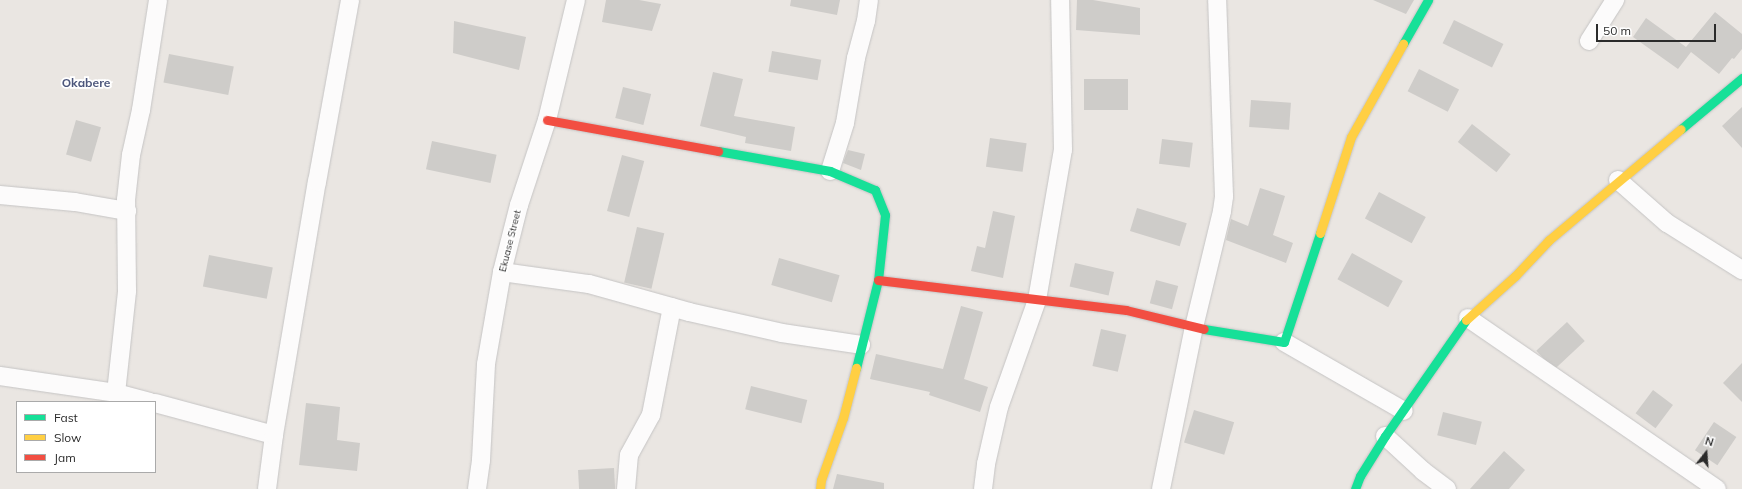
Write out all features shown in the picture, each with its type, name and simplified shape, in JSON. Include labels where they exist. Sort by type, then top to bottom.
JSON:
[{"type":"street","points":[[116,393],[127,291],[127,211],[131,155],[141,110],[158,0]]},
{"type":"street","points":[[267,489],[274,435],[316,182],[350,0]]},
{"type":"street","name":"Ekuase Street","points":[[477,489],[481,460],[486,364],[502,272],[519,205],[547,120],[576,0]]},
{"type":"street","points":[[830,172],[845,123],[856,58],[866,21],[869,0]]},
{"type":"street","points":[[983,489],[986,464],[999,407],[1037,300],[1063,150],[1060,0]]},
{"type":"street","points":[[1161,489],[1194,326],[1222,211],[1224,196],[1217,0]]},
{"type":"street","points":[[1284,342],[1351,137],[1428,0]]},
{"type":"street","points":[[1590,41],[1615,0]]},
{"type":"street","points":[[1355,489],[1360,476],[1385,436],[1468,318],[1515,276],[1549,240],[1618,180],[1742,78]]},
{"type":"street","points":[[547,120],[830,172],[875,190],[885,215],[878,280],[843,418],[821,480],[820,489]]},
{"type":"street","points":[[1618,180],[1667,223],[1742,270]]},
{"type":"street","points":[[0,195],[75,202],[127,211]]},
{"type":"street","points":[[502,272],[589,284],[672,307],[782,333],[861,345]]},
{"type":"street","points":[[878,280],[1126,310],[1194,326],[1284,342],[1404,411]]},
{"type":"street","points":[[626,489],[629,455],[651,414],[672,307]]},
{"type":"street","points":[[1468,318],[1717,489]]},
{"type":"street","points":[[0,376],[116,393],[146,401]]},
{"type":"street","points":[[156,403],[274,435]]},
{"type":"street","points":[[1385,436],[1423,471],[1447,489]]},
{"type":"building","points":[[606,0],[639,0],[661,4],[652,31],[602,22]]},
{"type":"building","points":[[791,0],[840,0],[837,15],[790,6]]},
{"type":"building","points":[[1077,0],[1093,0],[1140,8],[1140,35],[1076,30]]},
{"type":"building","points":[[1373,0],[1414,0],[1406,14]]},
{"type":"building","points":[[1715,12],[1742,34],[1742,49],[1734,59],[1732,58],[1719,74],[1691,52],[1678,69],[1633,37],[1646,18],[1686,47]]},
{"type":"building","points":[[1454,20],[1503,44],[1492,67],[1443,43]]},
{"type":"building","points":[[454,21],[526,37],[519,70],[453,53]]},
{"type":"building","points":[[772,51],[821,60],[818,80],[768,72]]},
{"type":"building","points":[[169,54],[234,67],[228,95],[163,82]]},
{"type":"building","points":[[1419,69],[1459,89],[1448,112],[1408,91]]},
{"type":"building","points":[[713,72],[743,79],[734,116],[795,127],[791,151],[745,143],[746,137],[700,126]]},
{"type":"building","points":[[1084,79],[1128,79],[1128,110],[1084,110]]},
{"type":"building","points":[[623,87],[651,94],[643,125],[615,118]]},
{"type":"building","points":[[1251,100],[1291,103],[1289,130],[1249,127]]},
{"type":"building","points":[[1742,107],[1742,148],[1722,126]]},
{"type":"building","points":[[76,120],[101,127],[91,162],[66,155]]},
{"type":"building","points":[[1472,124],[1511,154],[1496,172],[1458,142]]},
{"type":"building","points":[[990,138],[1027,143],[1023,172],[986,167]]},
{"type":"building","points":[[1162,139],[1193,143],[1190,168],[1159,164]]},
{"type":"building","points":[[432,141],[497,155],[491,183],[426,169]]},
{"type":"building","points":[[848,150],[865,154],[861,170],[843,163]]},
{"type":"building","points":[[622,155],[644,161],[629,217],[607,211]]},
{"type":"building","points":[[1260,188],[1285,196],[1273,235],[1293,243],[1286,263],[1226,240],[1231,219],[1248,226]]},
{"type":"building","points":[[1379,192],[1426,217],[1412,243],[1365,218]]},
{"type":"building","points":[[1137,208],[1187,223],[1180,246],[1130,231]]},
{"type":"building","points":[[993,211],[1015,216],[1003,278],[971,271],[977,246],[985,248]]},
{"type":"building","points":[[637,227],[664,233],[651,289],[624,283]]},
{"type":"building","points":[[1352,253],[1403,281],[1388,307],[1337,279]]},
{"type":"building","points":[[209,255],[273,267],[267,299],[203,286]]},
{"type":"building","points":[[779,258],[840,275],[832,302],[771,285]]},
{"type":"building","points":[[1075,263],[1114,272],[1109,295],[1070,286]]},
{"type":"building","points":[[1156,280],[1178,286],[1172,309],[1150,303]]},
{"type":"building","points":[[961,306],[983,312],[964,379],[988,387],[980,412],[929,395],[930,392],[870,379],[876,354],[943,369]]},
{"type":"building","points":[[1567,322],[1585,341],[1554,370],[1536,351]]},
{"type":"building","points":[[1101,329],[1126,335],[1118,372],[1092,366]]},
{"type":"building","points":[[1742,363],[1742,402],[1723,383]]},
{"type":"building","points":[[751,386],[807,400],[801,423],[745,409]]},
{"type":"building","points":[[1653,390],[1673,405],[1656,428],[1636,413]]},
{"type":"building","points":[[306,403],[340,407],[337,440],[360,443],[357,471],[299,465]]},
{"type":"building","points":[[1194,410],[1234,422],[1224,455],[1184,443]]},
{"type":"building","points":[[1443,412],[1482,422],[1476,445],[1437,435]]},
{"type":"building","points":[[1714,422],[1736,437],[1717,465],[1695,450]]},
{"type":"building","points":[[1504,451],[1525,470],[1509,489],[1470,489]]},
{"type":"building","points":[[614,468],[615,489],[579,489],[578,470]]},
{"type":"building","points":[[837,474],[884,483],[884,489],[833,489]]},
{"type":"traffic: fast","points":[[1403,44],[1428,0]]},
{"type":"traffic: fast","points":[[1681,129],[1742,78]]},
{"type":"traffic: fast","points":[[718,151],[830,171],[875,190],[885,215],[878,280],[856,368]]},
{"type":"traffic: fast","points":[[1204,329],[1284,342],[1320,233]]},
{"type":"traffic: fast","points":[[1355,489],[1360,476],[1385,436],[1466,320]]},
{"type":"traffic: slow","points":[[1320,233],[1351,137],[1403,44]]},
{"type":"traffic: slow","points":[[1466,320],[1515,276],[1549,240],[1681,129]]},
{"type":"traffic: slow","points":[[820,489],[821,480],[843,418],[856,368]]},
{"type":"traffic: jam","points":[[547,120],[718,151]]},
{"type":"traffic: jam","points":[[878,280],[1126,310],[1204,329]]},
{"type":"district","name":"Okabere","points":[[86,83]]}]
